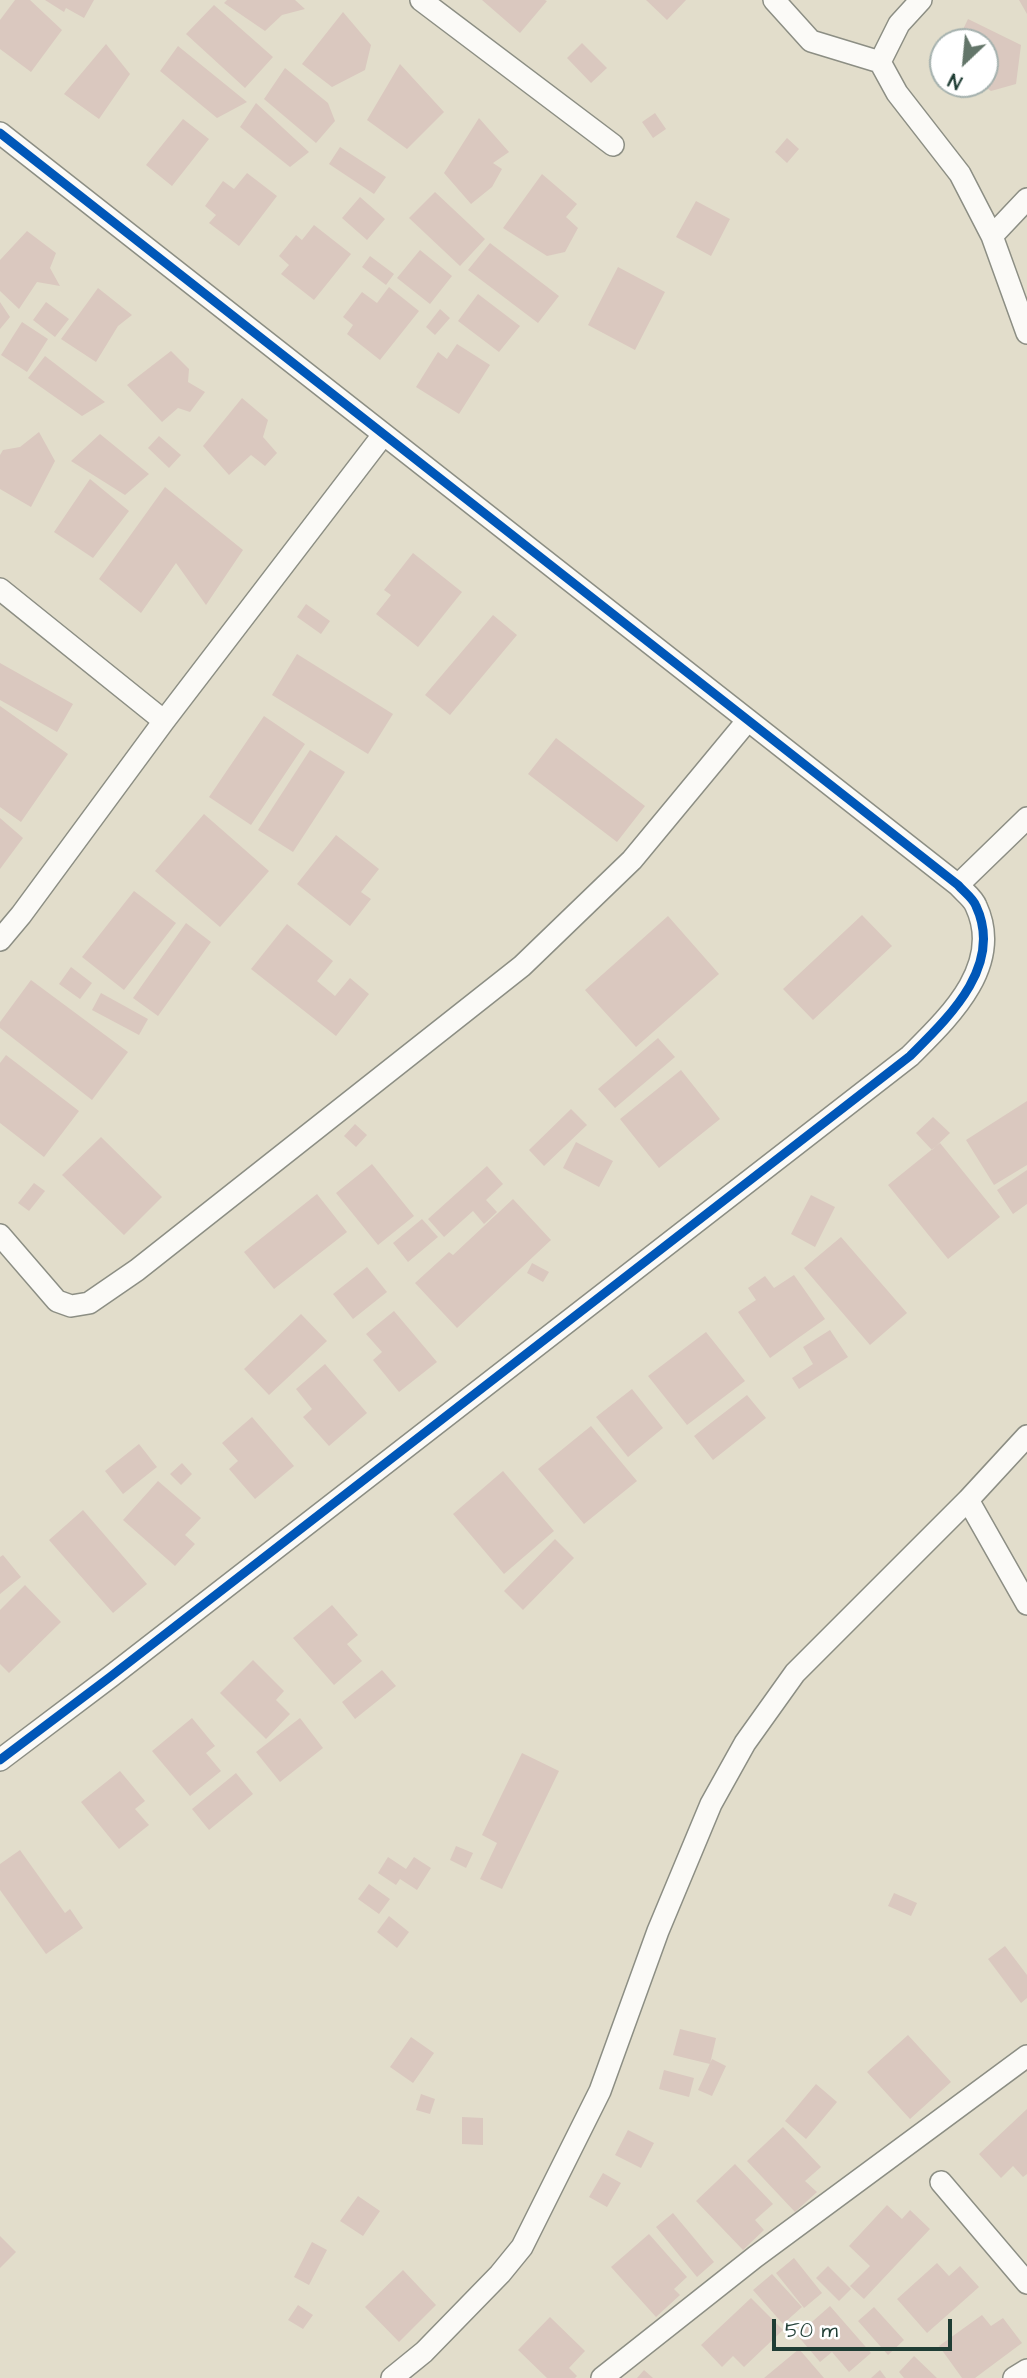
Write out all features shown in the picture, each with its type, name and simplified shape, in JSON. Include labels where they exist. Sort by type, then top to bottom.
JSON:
[{"type":"street","points":[[421,0],[614,145]]},
{"type":"street","points":[[774,0],[811,41],[880,62],[897,93],[960,174],[992,236],[1027,333]]},
{"type":"street","points":[[880,62],[899,24],[921,0]]},
{"type":"street","points":[[0,133],[958,886],[976,904],[983,942],[978,972],[963,998],[910,1056],[0,1760]]},
{"type":"street","points":[[992,236],[1027,199]]},
{"type":"street","points":[[0,940],[29,905],[163,721],[383,435]]},
{"type":"street","points":[[0,589],[163,721]]},
{"type":"street","points":[[0,1235],[57,1301],[71,1306],[89,1303],[127,1277],[522,966],[632,860],[748,720]]},
{"type":"street","points":[[958,886],[1027,818]]},
{"type":"street","points":[[392,2378],[424,2353],[522,2248],[600,2091],[663,1919],[712,1804],[745,1743],[795,1673],[968,1500],[1027,1436]]},
{"type":"street","points":[[968,1500],[1027,1604]]},
{"type":"street","points":[[602,2378],[755,2257],[1027,2056]]},
{"type":"street","points":[[941,2182],[1027,2283]]},
{"type":"street","points":[[1014,2378],[1027,2370]]},
{"type":"building","points":[[15,0],[30,0],[62,30],[31,72],[0,49],[0,20]]},
{"type":"building","points":[[45,0],[94,0],[84,18],[66,8],[64,12]]},
{"type":"building","points":[[227,0],[295,0],[305,9],[282,15],[265,31],[224,3]]},
{"type":"building","points":[[482,0],[545,0],[547,1],[520,33]]},
{"type":"building","points":[[646,0],[686,0],[667,20]]},
{"type":"building","points":[[1019,0],[1027,0],[1027,14]]},
{"type":"building","points":[[214,5],[273,57],[245,88],[186,34]]},
{"type":"building","points":[[343,12],[371,45],[365,70],[332,87],[302,64]]},
{"type":"building","points":[[968,19],[986,28],[964,28]]},
{"type":"building","points":[[999,34],[1021,45],[1016,84],[999,89]]},
{"type":"building","points":[[582,43],[607,68],[591,83],[567,58]]},
{"type":"building","points":[[106,44],[130,74],[99,119],[64,94]]},
{"type":"building","points":[[178,46],[247,102],[217,118],[160,71]]},
{"type":"building","points":[[400,64],[444,112],[407,149],[367,120]]},
{"type":"building","points":[[285,68],[328,103],[335,121],[316,143],[264,99]]},
{"type":"building","points":[[256,103],[309,152],[290,167],[240,127]]},
{"type":"building","points":[[655,113],[666,129],[653,138],[642,122]]},
{"type":"building","points":[[479,118],[509,152],[493,163],[502,169],[492,187],[471,204],[444,173]]},
{"type":"building","points":[[183,119],[209,139],[172,186],[146,165]]},
{"type":"building","points":[[787,138],[799,149],[787,163],[775,152]]},
{"type":"building","points":[[340,147],[386,177],[374,194],[329,164]]},
{"type":"building","points":[[247,173],[277,196],[239,246],[209,223],[216,215],[205,206],[223,181],[234,189]]},
{"type":"building","points":[[542,174],[577,204],[566,217],[578,228],[565,252],[547,256],[503,228]]},
{"type":"building","points":[[435,192],[485,239],[460,266],[409,218]]},
{"type":"building","points":[[360,197],[385,219],[367,240],[342,218]]},
{"type":"building","points":[[696,201],[730,219],[711,256],[676,237]]},
{"type":"building","points":[[314,225],[351,254],[314,300],[281,274],[289,265],[279,256],[296,235],[302,240]]},
{"type":"building","points":[[27,231],[56,253],[50,268],[60,286],[37,282],[19,309],[0,291],[0,260]]},
{"type":"building","points":[[490,243],[559,296],[538,323],[468,270]]},
{"type":"building","points":[[420,250],[452,276],[430,304],[397,278]]},
{"type":"building","points":[[370,256],[394,274],[386,285],[362,267]]},
{"type":"building","points":[[618,267],[665,292],[635,350],[588,325]]},
{"type":"building","points":[[389,287],[419,311],[380,360],[347,334],[353,325],[343,317],[362,292],[377,303]]},
{"type":"building","points":[[98,288],[132,315],[118,326],[96,362],[61,339]]},
{"type":"building","points":[[478,294],[520,326],[499,352],[458,321]]},
{"type":"building","points":[[0,302],[10,317],[0,329]]},
{"type":"building","points":[[46,302],[69,319],[55,337],[33,320]]},
{"type":"building","points":[[440,309],[450,318],[435,335],[426,327]]},
{"type":"building","points":[[22,322],[48,339],[27,372],[1,355]]},
{"type":"building","points":[[457,344],[490,365],[459,414],[416,387],[438,352],[447,359]]},
{"type":"building","points":[[171,351],[189,369],[188,382],[205,392],[190,412],[178,408],[162,422],[127,385]]},
{"type":"building","points":[[45,356],[105,402],[82,416],[28,378]]},
{"type":"building","points":[[242,398],[268,420],[263,437],[277,453],[265,466],[251,455],[229,475],[203,446]]},
{"type":"building","points":[[39,432],[55,461],[31,507],[0,489],[0,455],[3,450],[20,447]]},
{"type":"building","points":[[100,434],[149,474],[125,495],[71,461]]},
{"type":"building","points":[[159,436],[181,455],[169,468],[148,448]]},
{"type":"building","points":[[90,479],[129,511],[93,558],[54,532]]},
{"type":"building","points":[[165,487],[243,550],[206,605],[176,563],[141,613],[99,579]]},
{"type":"building","points":[[413,553],[462,592],[418,647],[376,614],[391,595],[384,590]]},
{"type":"building","points":[[306,604],[330,621],[321,634],[297,617]]},
{"type":"building","points":[[493,615],[517,635],[450,715],[425,695]]},
{"type":"building","points":[[297,654],[393,714],[368,754],[272,695]]},
{"type":"building","points":[[0,663],[73,704],[57,732],[0,700]]},
{"type":"building","points":[[0,706],[68,754],[21,822],[0,807]]},
{"type":"building","points":[[264,716],[305,744],[251,825],[209,797]]},
{"type":"building","points":[[556,738],[645,806],[617,842],[528,774]]},
{"type":"building","points":[[310,750],[345,772],[293,852],[258,830]]},
{"type":"building","points":[[204,814],[269,871],[220,927],[155,871]]},
{"type":"building","points":[[0,818],[23,838],[0,869]]},
{"type":"building","points":[[336,835],[379,869],[361,892],[371,899],[350,926],[297,884]]},
{"type":"building","points":[[134,891],[176,923],[124,990],[82,957]]},
{"type":"building","points":[[862,915],[892,946],[813,1020],[783,989]]},
{"type":"building","points":[[668,916],[719,974],[636,1047],[585,990]]},
{"type":"building","points":[[186,923],[211,942],[158,1016],[133,998]]},
{"type":"building","points":[[287,924],[333,961],[317,981],[335,996],[350,978],[369,994],[336,1036],[251,969]]},
{"type":"building","points":[[71,967],[92,983],[80,999],[59,984]]},
{"type":"building","points":[[31,980],[128,1052],[92,1100],[0,1028],[0,1022]]},
{"type":"building","points":[[101,993],[148,1019],[139,1035],[92,1010]]},
{"type":"building","points":[[658,1038],[675,1057],[615,1108],[598,1089]]},
{"type":"building","points":[[6,1055],[79,1111],[44,1157],[0,1123],[0,1063]]},
{"type":"building","points":[[681,1070],[720,1119],[659,1168],[620,1119]]},
{"type":"building","points":[[1027,1101],[1027,1165],[994,1185],[966,1140]]},
{"type":"building","points":[[571,1109],[587,1125],[544,1166],[529,1150]]},
{"type":"building","points":[[933,1117],[950,1133],[932,1150],[916,1133]]},
{"type":"building","points":[[355,1124],[367,1135],[356,1147],[344,1136]]},
{"type":"building","points":[[101,1137],[162,1197],[124,1235],[62,1175]]},
{"type":"building","points":[[576,1142],[613,1161],[599,1187],[563,1168]]},
{"type":"building","points":[[940,1143],[1000,1217],[948,1259],[888,1185]]},
{"type":"building","points":[[372,1164],[414,1216],[378,1245],[336,1193]]},
{"type":"building","points":[[487,1166],[503,1184],[486,1200],[497,1212],[484,1224],[473,1211],[444,1237],[428,1219]]},
{"type":"building","points":[[1027,1170],[1027,1204],[1013,1214],[997,1190]]},
{"type":"building","points":[[34,1183],[45,1191],[29,1211],[18,1203]]},
{"type":"building","points":[[317,1194],[347,1232],[274,1289],[244,1252]]},
{"type":"building","points":[[811,1195],[835,1207],[815,1247],[791,1234]]},
{"type":"building","points":[[513,1199],[551,1240],[457,1328],[415,1283],[449,1252],[453,1255]]},
{"type":"building","points":[[422,1219],[438,1237],[408,1262],[393,1243]]},
{"type":"building","points":[[841,1237],[907,1313],[870,1345],[804,1268]]},
{"type":"building","points":[[532,1263],[549,1272],[543,1282],[527,1273]]},
{"type":"building","points":[[367,1267],[387,1292],[353,1319],[333,1294]]},
{"type":"building","points":[[794,1275],[825,1319],[770,1358],[738,1312],[756,1300],[748,1288],[765,1276],[774,1288]]},
{"type":"building","points":[[394,1311],[437,1362],[399,1392],[373,1360],[382,1352],[366,1334]]},
{"type":"building","points":[[301,1314],[327,1341],[269,1395],[244,1369]]},
{"type":"building","points":[[830,1330],[848,1357],[799,1389],[792,1378],[813,1364],[803,1347]]},
{"type":"building","points":[[706,1332],[745,1381],[687,1425],[648,1376]]},
{"type":"building","points":[[325,1364],[367,1413],[329,1446],[303,1417],[312,1409],[296,1389]]},
{"type":"building","points":[[632,1389],[663,1428],[628,1457],[596,1417]]},
{"type":"building","points":[[747,1395],[766,1418],[713,1460],[694,1436]]},
{"type":"building","points":[[252,1417],[294,1466],[255,1499],[229,1469],[238,1461],[222,1443]]},
{"type":"building","points":[[591,1426],[637,1481],[584,1524],[538,1469]]},
{"type":"building","points":[[139,1444],[157,1467],[123,1494],[105,1471]]},
{"type":"building","points":[[182,1463],[192,1474],[181,1485],[170,1474]]},
{"type":"building","points":[[503,1471],[554,1531],[504,1574],[453,1514]]},
{"type":"building","points":[[158,1481],[201,1518],[185,1535],[195,1544],[175,1566],[123,1520]]},
{"type":"building","points":[[83,1510],[147,1584],[113,1613],[49,1540]]},
{"type":"building","points":[[555,1539],[574,1558],[523,1610],[504,1591]]},
{"type":"building","points":[[3,1555],[21,1577],[0,1594],[0,1557]]},
{"type":"building","points":[[25,1585],[61,1622],[9,1673],[0,1664],[0,1610]]},
{"type":"building","points":[[332,1605],[358,1635],[347,1644],[362,1661],[334,1685],[293,1638]]},
{"type":"building","points":[[253,1660],[284,1691],[276,1700],[290,1714],[266,1739],[220,1693]]},
{"type":"building","points":[[382,1670],[396,1686],[355,1719],[342,1702]]},
{"type":"building","points":[[192,1718],[215,1746],[206,1753],[221,1771],[190,1796],[152,1751]]},
{"type":"building","points":[[300,1718],[323,1748],[280,1782],[256,1752]]},
{"type":"building","points":[[522,1753],[559,1771],[502,1889],[480,1879],[497,1843],[482,1835]]},
{"type":"building","points":[[120,1771],[145,1801],[135,1809],[149,1825],[119,1849],[81,1802]]},
{"type":"building","points":[[236,1773],[253,1794],[209,1830],[192,1809]]},
{"type":"building","points":[[456,1846],[473,1853],[466,1868],[450,1860]]},
{"type":"building","points":[[20,1850],[65,1913],[70,1909],[83,1928],[46,1954],[0,1890],[0,1864]]},
{"type":"building","points":[[388,1857],[406,1869],[414,1857],[431,1868],[417,1890],[400,1879],[396,1885],[378,1873]]},
{"type":"building","points":[[369,1884],[390,1899],[379,1914],[358,1899]]},
{"type":"building","points":[[894,1893],[917,1903],[911,1916],[888,1906]]},
{"type":"building","points":[[389,1916],[409,1932],[397,1948],[377,1932]]},
{"type":"building","points":[[1005,1946],[1027,1975],[1027,1998],[1021,2003],[988,1959]]},
{"type":"building","points":[[680,2029],[716,2038],[710,2064],[673,2055]]},
{"type":"building","points":[[908,2035],[951,2082],[910,2119],[867,2072]]},
{"type":"building","points":[[411,2037],[434,2053],[413,2083],[390,2067]]},
{"type":"building","points":[[712,2059],[726,2066],[712,2096],[698,2090]]},
{"type":"building","points":[[664,2070],[694,2078],[689,2097],[659,2089]]},
{"type":"building","points":[[816,2084],[837,2102],[806,2139],[785,2121]]},
{"type":"building","points":[[421,2094],[435,2099],[430,2114],[416,2110]]},
{"type":"building","points":[[1027,2109],[1027,2174],[1023,2177],[1013,2166],[1001,2178],[979,2154]]},
{"type":"building","points":[[462,2117],[483,2118],[483,2145],[462,2144]]},
{"type":"building","points":[[783,2127],[821,2167],[805,2181],[817,2192],[795,2212],[747,2161]]},
{"type":"building","points":[[628,2130],[654,2143],[641,2168],[615,2155]]},
{"type":"building","points":[[735,2164],[773,2204],[755,2220],[764,2230],[743,2250],[696,2201]]},
{"type":"building","points":[[603,2173],[621,2183],[607,2207],[589,2197]]},
{"type":"building","points":[[358,2196],[380,2211],[363,2236],[340,2221]]},
{"type":"building","points":[[887,2205],[902,2219],[910,2210],[930,2229],[864,2299],[850,2286],[870,2266],[849,2246]]},
{"type":"building","points":[[673,2213],[714,2262],[697,2277],[656,2227]]},
{"type":"building","points":[[649,2234],[687,2277],[674,2289],[680,2295],[656,2317],[611,2267]]},
{"type":"building","points":[[0,2236],[16,2252],[0,2268]]},
{"type":"building","points":[[312,2242],[327,2250],[309,2285],[294,2277]]},
{"type":"building","points":[[794,2258],[822,2293],[804,2308],[776,2273]]},
{"type":"building","points":[[937,2263],[949,2276],[960,2266],[979,2287],[927,2333],[897,2299]]},
{"type":"building","points":[[828,2266],[851,2289],[839,2301],[816,2278]]},
{"type":"building","points":[[403,2270],[436,2305],[399,2342],[365,2307]]},
{"type":"building","points":[[772,2274],[802,2307],[783,2324],[753,2290]]},
{"type":"building","points":[[751,2298],[783,2330],[744,2367],[733,2356],[722,2367],[701,2345]]},
{"type":"building","points":[[298,2305],[313,2315],[303,2329],[288,2320]]},
{"type":"building","points":[[830,2306],[871,2353],[849,2372],[832,2352],[820,2362],[797,2335]]},
{"type":"building","points":[[874,2307],[904,2340],[888,2355],[858,2321]]},
{"type":"building","points":[[982,2315],[991,2326],[1003,2318],[1022,2343],[975,2378],[962,2378],[939,2346]]},
{"type":"building","points":[[550,2317],[585,2351],[569,2368],[577,2376],[575,2378],[547,2378],[518,2350]]},
{"type":"building","points":[[799,2349],[824,2378],[764,2378]]},
{"type":"building","points":[[914,2356],[937,2378],[904,2378],[899,2372]]},
{"type":"building","points":[[644,2370],[653,2378],[637,2378]]},
{"type":"building","points":[[880,2370],[886,2378],[871,2378]]},
{"type":"cycle path","points":[[0,133],[958,885],[976,906],[983,928],[983,949],[968,989],[955,1008],[910,1056],[0,1760]]}]
